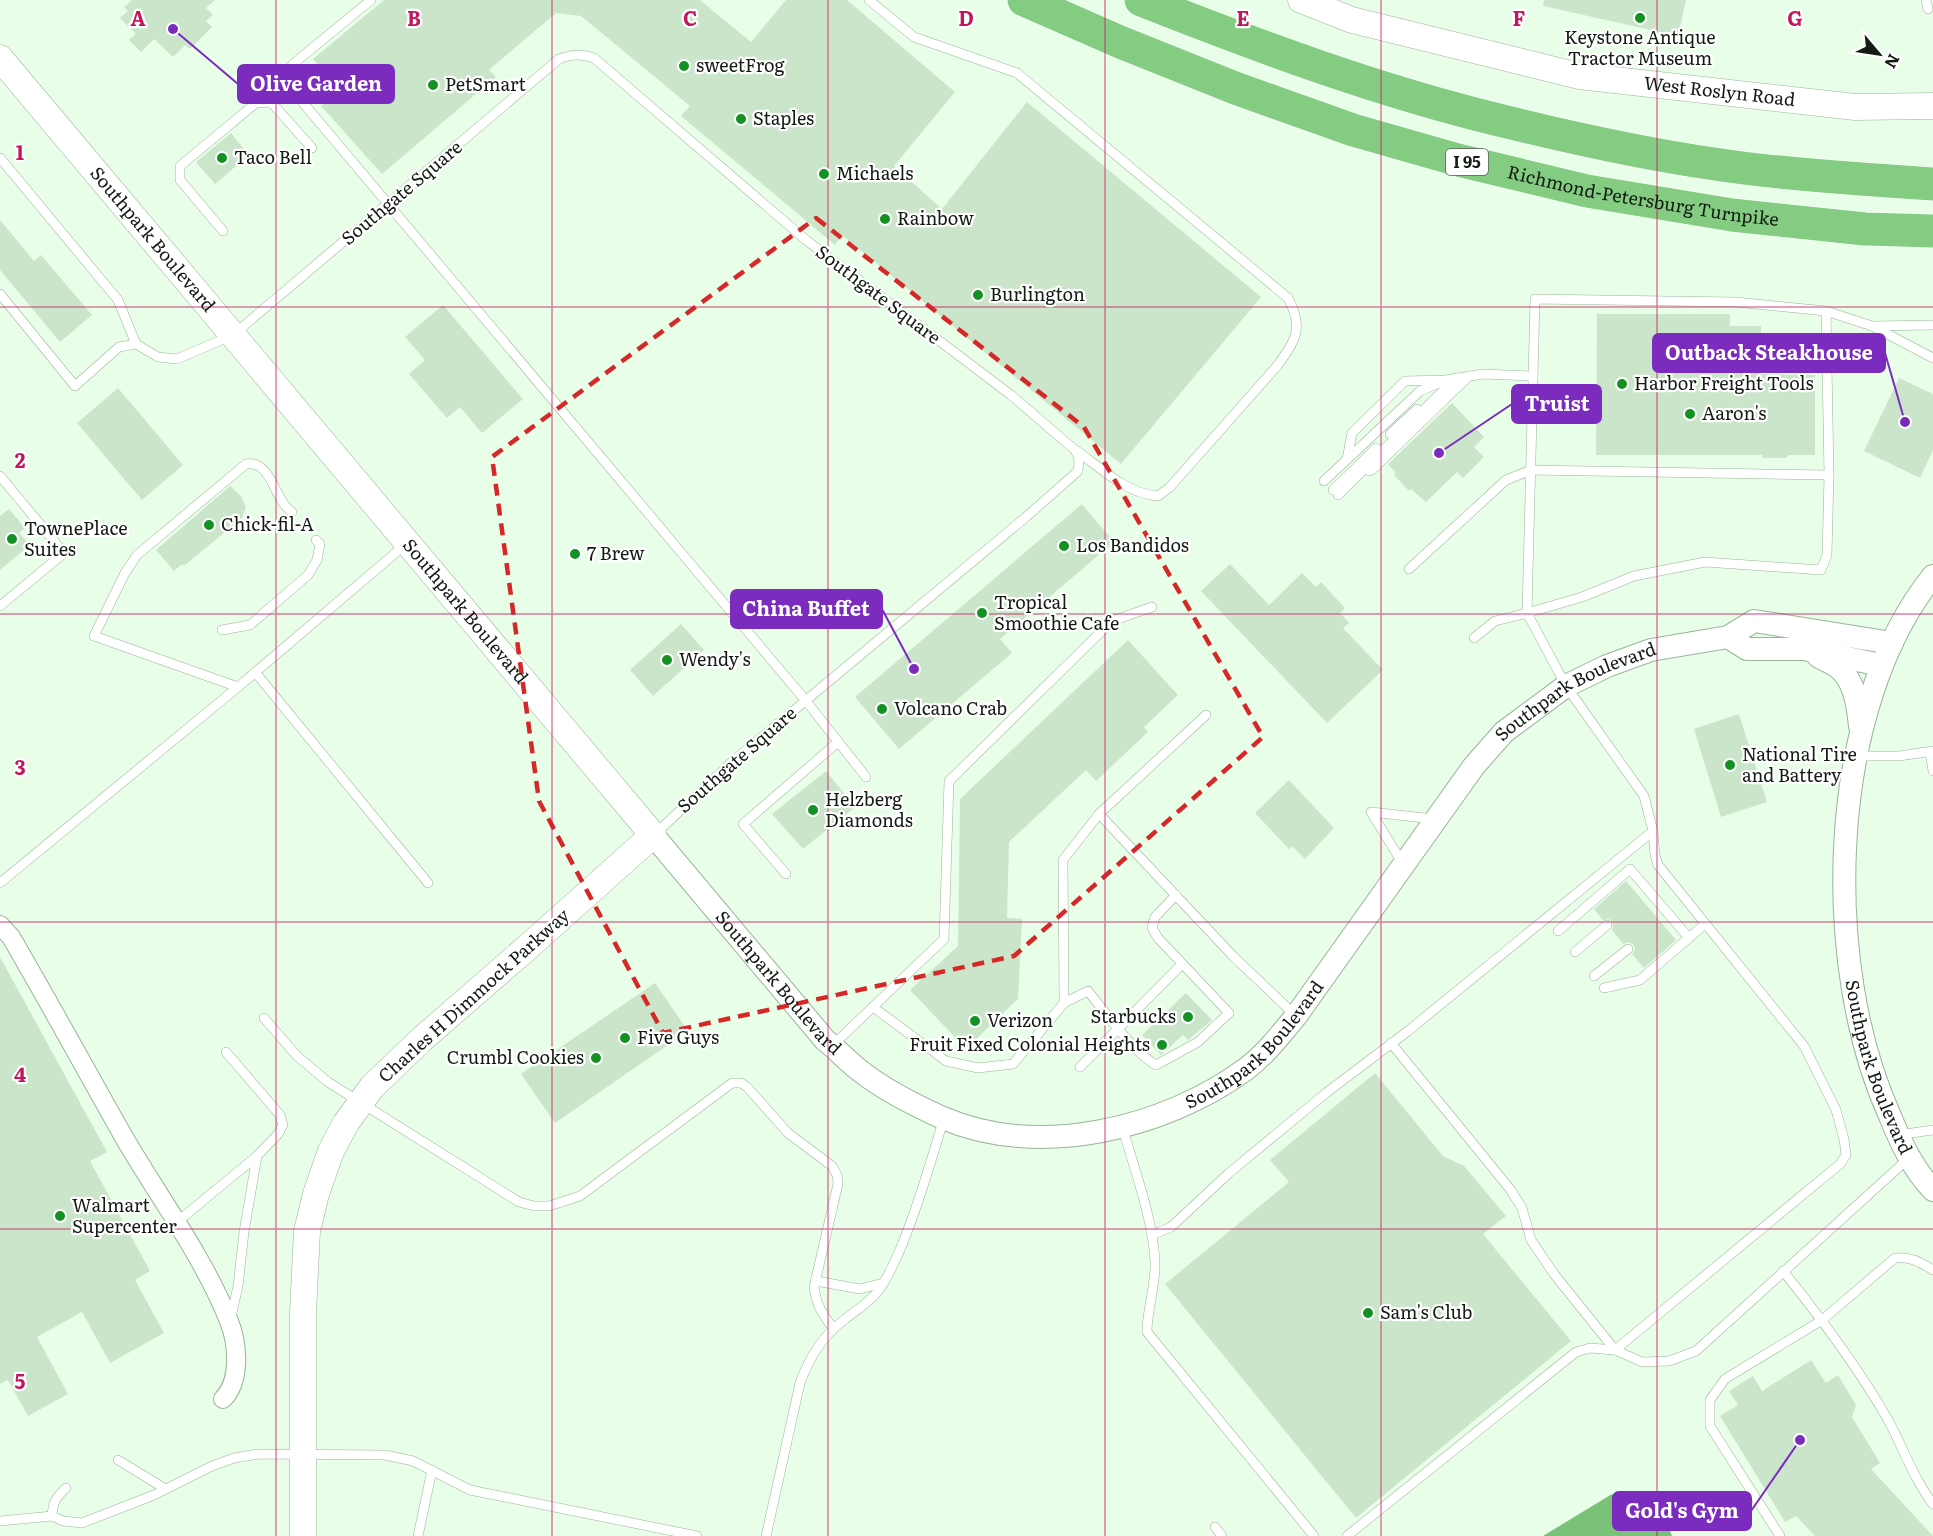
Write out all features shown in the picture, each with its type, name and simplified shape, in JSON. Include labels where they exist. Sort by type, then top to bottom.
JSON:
[{"type":"highway","name":"Richmond-Petersburg Turnpike","points":[[1024,0],[1120,42],[1235,88],[1353,130],[1458,160],[1587,191],[1732,215],[1865,229],[1933,231]]},
{"type":"highway","points":[[1141,0],[1262,48],[1390,90],[1505,122],[1612,146],[1741,168],[1856,180],[1933,184]]},
{"type":"main road","name":"West Roslyn Road","points":[[1301,0],[1352,20],[1579,76],[1854,106],[1933,106]]},
{"type":"main road","name":"Southpark Boulevard","points":[[0,58],[653,835]]},
{"type":"main road","name":"Charles H Dimmock Parkway","points":[[303,1536],[303,1313],[307,1231],[316,1194],[331,1151],[346,1123],[372,1087],[422,1039],[653,835]]},
{"type":"street","name":"Southpark Boulevard","points":[[1933,576],[1924,587],[1881,665],[1858,746],[1845,858],[1850,976],[1872,1073],[1909,1158],[1933,1190]]},
{"type":"street","name":"Southpark Boulevard","points":[[653,835],[825,1040],[882,1087],[944,1118],[989,1131],[1036,1137],[1074,1136],[1147,1120],[1173,1110],[1248,1068],[1268,1049],[1296,1016],[1474,766],[1504,732],[1566,686],[1607,666],[1651,650],[1728,637],[1754,621],[1892,642]]},
{"type":"street","points":[[1728,637],[1747,649],[1804,649],[1881,665]]},
{"type":"street","points":[[1804,649],[1840,669],[1848,679],[1858,706],[1858,746]]},
{"type":"street","points":[[0,925],[11,937],[126,1139],[177,1222],[230,1322],[235,1356],[234,1382],[223,1399]]},
{"type":"lane","points":[[371,0],[293,64],[286,73],[288,85],[806,701],[866,777]]},
{"type":"lane","points":[[869,0],[914,37],[1017,73],[1288,298],[1297,313],[1298,331],[1290,349],[1170,487],[1158,496],[1145,495],[1130,489],[1075,450]]},
{"type":"lane","name":"Southgate Square","points":[[136,344],[158,357],[177,359],[233,335],[559,59],[582,54],[594,58],[806,240],[1011,395],[1075,450],[1080,464],[1077,472],[732,762],[653,835]]},
{"type":"lane","points":[[223,231],[180,180],[180,166],[256,103],[271,102],[312,148]]},
{"type":"lane","points":[[0,158],[118,300],[136,344],[119,347],[75,386],[0,294]]},
{"type":"lane","points":[[1615,1350],[1840,1164],[1846,1155],[1836,1110],[1804,1046],[1658,865],[1653,831],[1644,796],[1566,686],[1527,613],[1535,299],[1736,302],[1826,311],[1872,326],[1933,358]]},
{"type":"lane","points":[[1474,638],[1495,621],[1582,597],[1634,576],[1705,562],[1821,570],[1827,555],[1829,475],[1826,311]]},
{"type":"lane","points":[[1872,326],[1933,325]]},
{"type":"lane","points":[[1347,459],[1352,433],[1405,381],[1451,379],[1483,374],[1533,376]]},
{"type":"lane","points":[[1360,473],[1373,470],[1469,376]]},
{"type":"lane","points":[[1390,434],[1451,379]]},
{"type":"lane","points":[[1324,481],[1420,391],[1451,379]]},
{"type":"lane","points":[[1376,448],[1335,492],[1360,473],[1451,379]]},
{"type":"lane","points":[[238,687],[94,636],[125,573],[137,555],[246,464],[252,463],[258,466],[270,477],[282,502],[292,512]]},
{"type":"lane","points":[[1409,569],[1506,480],[1531,470],[1829,475]]},
{"type":"lane","points":[[0,476],[64,553],[0,606]]},
{"type":"lane","points":[[222,630],[250,625],[308,575],[317,560],[320,544],[316,540]]},
{"type":"lane","points":[[0,883],[238,687],[407,543]]},
{"type":"lane","points":[[833,1046],[944,939],[949,781],[1112,621],[1152,607]]},
{"type":"lane","points":[[255,672],[428,883]]},
{"type":"lane","points":[[1064,1003],[1064,860],[1099,814],[1206,715]]},
{"type":"lane","points":[[786,874],[743,824],[838,742]]},
{"type":"lane","points":[[1858,746],[1899,756],[1932,752],[1933,771]]},
{"type":"lane","points":[[1403,865],[1371,812],[1436,819]]},
{"type":"lane","points":[[1099,814],[1259,983],[1296,1016]]},
{"type":"lane","points":[[1152,1234],[1171,1227],[1229,1173],[1308,1107],[1391,1043],[1653,831]]},
{"type":"lane","points":[[1558,931],[1630,869],[1689,938]]},
{"type":"lane","points":[[1640,898],[1648,890]]},
{"type":"lane","points":[[873,1007],[946,1061],[978,1068],[1013,1064],[1064,1003],[1088,990],[1119,1029],[1148,1061],[1155,1065],[1198,1042],[1229,1013],[1158,938],[1152,928],[1155,917],[1176,895]]},
{"type":"lane","points":[[1661,922],[1669,915]]},
{"type":"lane","points":[[1604,988],[1640,980],[1705,924]]},
{"type":"lane","points":[[1575,952],[1607,925]]},
{"type":"lane","points":[[1594,976],[1628,949]]},
{"type":"lane","points":[[1080,1067],[1182,964]]},
{"type":"lane","points":[[264,1018],[307,1066],[328,1082],[519,1203],[534,1206],[549,1206],[580,1196],[732,1083],[741,1083],[789,1133],[832,1166],[837,1174],[838,1184],[816,1281],[816,1300],[833,1329]]},
{"type":"lane","points":[[1391,1043],[1510,1189],[1522,1208],[1531,1240],[1554,1274],[1615,1350]]},
{"type":"lane","points":[[177,1222],[257,1156],[278,1134],[283,1125],[280,1115],[226,1052]]},
{"type":"lane","points":[[766,1536],[800,1383],[806,1366],[818,1346],[833,1329],[862,1307],[890,1272],[912,1220],[944,1118]]},
{"type":"lane","points":[[1122,1126],[1152,1234],[1155,1265],[1147,1332],[1314,1536]]},
{"type":"lane","points":[[1898,1135],[1933,1130]]},
{"type":"lane","points":[[230,1322],[238,1286],[244,1232],[257,1156]]},
{"type":"lane","points":[[1347,1536],[1576,1352],[1590,1348],[1615,1350],[1642,1362],[1669,1361],[1696,1351],[1909,1158]]},
{"type":"lane","points":[[1780,1536],[1710,1426],[1710,1400],[1725,1379],[1822,1320],[1894,1258],[1906,1257],[1933,1270]]},
{"type":"lane","points":[[1784,1270],[1835,1336],[1886,1417],[1906,1454],[1915,1477],[1933,1504]]},
{"type":"lane","points":[[816,1281],[860,1289],[883,1283]]},
{"type":"lane","points":[[0,1521],[52,1516],[63,1521],[82,1523],[154,1495],[164,1488],[234,1458],[258,1454],[385,1455],[413,1461],[470,1490],[697,1536]]},
{"type":"lane","points":[[118,1460],[164,1488]]},
{"type":"lane","points":[[418,1536],[432,1470]]},
{"type":"lane","points":[[52,1516],[52,1505],[56,1497],[66,1488]]},
{"type":"lane","points":[[1215,1527],[1221,1536]]},
{"type":"highlighted area","points":[[816,218],[1084,427],[1263,737],[1014,956],[663,1033],[539,801],[492,457]]},
{"type":"shaded area","points":[[1612,1494],[1667,1522],[1672,1536],[1543,1536]]},
{"type":"building","points":[[132,0],[215,0],[206,8],[213,15],[206,21],[212,27],[190,49],[185,45],[173,57],[154,39],[141,52],[129,40],[136,34],[120,18],[128,11],[124,7]]},
{"type":"building","points":[[384,0],[700,0],[751,42],[786,0],[847,0],[955,92],[894,166],[942,209],[1027,102],[1261,297],[1121,464],[842,235],[835,245],[681,116],[690,106],[581,16],[556,13],[489,70],[496,77],[382,174],[321,106],[341,88],[313,59]]},
{"type":"building","name":"Keystone Antique Tractor Museum","points":[[1544,0],[1686,0],[1678,36],[1543,6]]},
{"type":"building","name":"Taco Bell","points":[[231,133],[249,155],[215,184],[196,162]]},
{"type":"building","points":[[0,220],[34,261],[41,255],[92,315],[60,342],[0,270]]},
{"type":"building","points":[[443,305],[523,399],[482,433],[460,407],[447,418],[409,374],[425,360],[405,337]]},
{"type":"building","points":[[1597,314],[1730,314],[1730,326],[1761,326],[1761,374],[1815,375],[1815,455],[1762,458],[1762,455],[1596,455]]},
{"type":"building","points":[[1899,378],[1933,394],[1933,450],[1920,478],[1864,451]]},
{"type":"building","points":[[118,388],[183,465],[142,500],[77,423]]},
{"type":"building","points":[[1452,403],[1484,437],[1474,447],[1484,457],[1463,478],[1457,472],[1426,502],[1411,489],[1409,491],[1394,475],[1396,473],[1388,464]]},
{"type":"building","name":"Chick-fil-A","points":[[230,486],[241,496],[246,507],[242,518],[184,566],[182,564],[174,571],[156,550]]},
{"type":"building","points":[[1082,504],[1114,542],[1000,639],[1012,653],[899,749],[855,697]]},
{"type":"building","name":"TownePlace Suites","points":[[9,509],[25,528],[19,533],[30,545],[0,570],[0,516]]},
{"type":"building","points":[[1230,564],[1269,605],[1302,573],[1316,587],[1321,582],[1345,608],[1340,613],[1349,623],[1343,628],[1383,670],[1327,723],[1201,591]]},
{"type":"building","name":"Wendy's","points":[[681,624],[704,650],[653,696],[630,670]]},
{"type":"building","points":[[1128,640],[1178,695],[1144,727],[1148,732],[1096,781],[1086,770],[1009,842],[1007,918],[1022,919],[1018,999],[966,1049],[910,990],[958,946],[960,799]]},
{"type":"building","name":"National Tire and Battery","points":[[1739,714],[1767,802],[1721,817],[1694,729]]},
{"type":"building","name":"Helzberg Diamonds","points":[[826,771],[855,807],[803,849],[772,814]]},
{"type":"building","points":[[1289,780],[1334,828],[1305,859],[1292,846],[1289,849],[1255,813]]},
{"type":"building","points":[[1626,881],[1676,940],[1644,968],[1632,954],[1635,949],[1633,944],[1628,942],[1623,944],[1612,930],[1612,921],[1603,920],[1594,909]]},
{"type":"building","name":"Walmart Supercenter","points":[[0,957],[107,1152],[90,1161],[150,1271],[135,1280],[164,1333],[110,1363],[82,1312],[37,1337],[68,1394],[28,1416],[8,1380],[0,1384]]},
{"type":"building","points":[[655,983],[688,1031],[555,1123],[521,1074]]},
{"type":"building","points":[[1186,993],[1212,1020],[1188,1040],[1183,1035],[1161,1055],[1142,1035]]},
{"type":"building","name":"Sam's Club","points":[[1375,1073],[1443,1156],[1464,1166],[1506,1216],[1483,1234],[1571,1341],[1356,1518],[1165,1284],[1289,1182],[1270,1160]]},
{"type":"building","points":[[1811,1360],[1826,1383],[1838,1375],[1856,1405],[1852,1417],[1880,1463],[1871,1469],[1933,1536],[1815,1536],[1796,1516],[1785,1522],[1720,1416],[1738,1405],[1729,1391],[1753,1376],[1762,1391]]},
{"type":"place","name":"Keystone Antique Tractor Museum","points":[[1640,18]]},
{"type":"place","name":"Olive Garden","points":[[173,29]]},
{"type":"place","name":"sweetFrog","points":[[684,66]]},
{"type":"place","name":"PetSmart","points":[[433,85]]},
{"type":"place","name":"Staples","points":[[741,119]]},
{"type":"place","name":"Taco Bell","points":[[222,158]]},
{"type":"place","name":"Michaels","points":[[824,174]]},
{"type":"place","name":"Rainbow","points":[[885,219]]},
{"type":"place","name":"Burlington","points":[[978,295]]},
{"type":"place","name":"Harbor Freight Tools","points":[[1622,384]]},
{"type":"place","name":"Aaron's","points":[[1690,414]]},
{"type":"place","name":"Outback Steakhouse","points":[[1905,422]]},
{"type":"place","name":"Truist","points":[[1439,453]]},
{"type":"place","name":"Chick-fil-A","points":[[209,525]]},
{"type":"place","name":"TownePlace Suites","points":[[12,539]]},
{"type":"place","name":"Los Bandidos","points":[[1064,546]]},
{"type":"place","name":"7 Brew","points":[[575,554]]},
{"type":"place","name":"Tropical Smoothie Cafe","points":[[982,613]]},
{"type":"place","name":"Wendy's","points":[[667,660]]},
{"type":"place","name":"China Buffet","points":[[914,669]]},
{"type":"place","name":"Volcano Crab","points":[[882,709]]},
{"type":"place","name":"National Tire and Battery","points":[[1730,765]]},
{"type":"place","name":"Helzberg Diamonds","points":[[813,810]]},
{"type":"place","name":"Starbucks","points":[[1188,1017]]},
{"type":"place","name":"Verizon","points":[[975,1021]]},
{"type":"place","name":"Five Guys","points":[[625,1038]]},
{"type":"place","name":"Fruit Fixed Colonial Heights","points":[[1162,1045]]},
{"type":"place","name":"Crumbl Cookies","points":[[596,1058]]},
{"type":"place","name":"Walmart Supercenter","points":[[60,1216]]},
{"type":"place","name":"Sam's Club","points":[[1368,1313]]},
{"type":"place","name":"Gold's Gym","points":[[1800,1440]]}]
